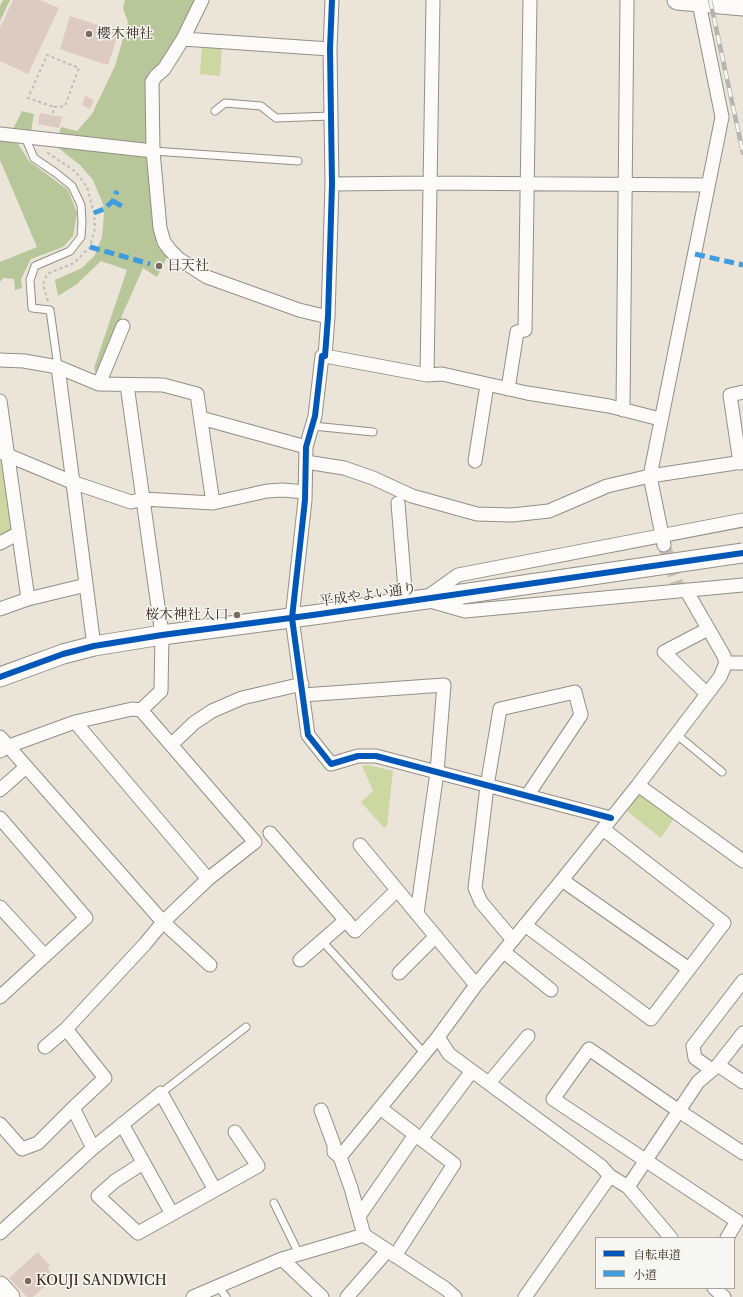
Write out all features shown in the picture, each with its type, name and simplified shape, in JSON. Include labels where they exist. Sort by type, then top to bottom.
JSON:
[{"type":"street","points":[[202,0],[183,39],[164,69],[152,82],[153,151],[160,228],[164,242],[179,259],[207,277],[299,310],[328,317]]},
{"type":"street","points":[[332,0],[330,48],[332,184],[328,317],[325,356],[322,356],[315,416],[306,447],[305,492],[292,618],[308,735],[331,764],[358,756],[376,756],[611,818]]},
{"type":"street","points":[[427,374],[433,0]]},
{"type":"street","points":[[508,389],[517,332],[525,330],[530,0]]},
{"type":"street","points":[[623,410],[627,0]]},
{"type":"street","points":[[677,0],[743,6]]},
{"type":"street","points":[[663,540],[650,476],[660,419],[722,117],[699,3]]},
{"type":"street","points":[[183,39],[330,48]]},
{"type":"street","points":[[0,134],[153,151]]},
{"type":"street","points":[[332,184],[430,183],[708,185]]},
{"type":"street","points":[[99,384],[124,326]]},
{"type":"street","points":[[325,356],[427,374],[442,374],[508,389],[609,406],[660,419]]},
{"type":"street","points":[[0,360],[24,361],[58,367],[99,384],[164,385],[197,394],[213,503]]},
{"type":"street","points":[[58,367],[94,646]]},
{"type":"street","points":[[475,461],[488,384]]},
{"type":"street","points":[[127,385],[162,635],[161,691],[141,710]]},
{"type":"street","points":[[306,462],[344,468],[373,478],[412,496],[477,514],[512,515],[548,511],[607,486],[650,476],[741,463],[730,395],[743,392]]},
{"type":"street","points":[[0,401],[4,453],[19,533],[28,599]]},
{"type":"street","points":[[201,418],[306,447]]},
{"type":"street","points":[[4,453],[72,482],[131,502],[143,499],[213,503],[267,491],[283,490],[305,492]]},
{"type":"street","points":[[398,503],[415,601]]},
{"type":"street","points":[[415,601],[458,575],[663,540],[743,520]]},
{"type":"street","points":[[0,543],[19,533]]},
{"type":"street","name":"平成やよい通り","points":[[0,677],[63,654],[94,646],[162,635],[415,601],[743,553]]},
{"type":"street","points":[[0,610],[28,599],[86,585]]},
{"type":"street","points":[[415,601],[465,611],[743,585]]},
{"type":"street","points":[[340,1157],[425,1054],[476,985],[638,785],[720,677],[726,663],[724,656],[686,590]]},
{"type":"street","points":[[707,694],[664,652],[708,629]]},
{"type":"street","points":[[726,663],[743,663]]},
{"type":"street","points":[[171,745],[194,723],[212,711],[242,698],[303,690],[444,685],[437,772],[417,913]]},
{"type":"street","points":[[513,940],[481,902],[475,888],[487,786],[500,709],[575,692],[581,715],[527,796]]},
{"type":"street","points":[[45,1047],[66,1029],[145,944],[163,922],[208,879],[255,842],[141,710],[132,708],[75,722],[3,745],[26,767],[163,922],[210,965]]},
{"type":"street","points":[[75,722],[208,879]]},
{"type":"street","points":[[0,790],[26,767]]},
{"type":"street","points":[[638,785],[743,861]]},
{"type":"street","points":[[0,818],[86,918],[0,997]]},
{"type":"street","points":[[526,925],[651,1019],[724,923],[603,829]]},
{"type":"street","points":[[270,832],[355,931],[397,890]]},
{"type":"street","points":[[360,845],[476,985]]},
{"type":"street","points":[[562,880],[689,969]]},
{"type":"street","points":[[0,907],[45,956]]},
{"type":"street","points":[[300,960],[346,920]]},
{"type":"street","points":[[399,973],[436,936]]},
{"type":"street","points":[[504,952],[551,990]]},
{"type":"street","points":[[743,981],[692,1046],[695,1058],[743,1082]]},
{"type":"street","points":[[0,1124],[22,1149],[38,1143],[105,1078],[66,1029]]},
{"type":"street","points":[[628,1187],[698,1082],[715,1068],[743,1033]]},
{"type":"street","points":[[489,1083],[528,1036]]},
{"type":"street","points":[[438,1037],[449,1054],[601,1166],[610,1176],[628,1187],[670,1237]]},
{"type":"street","points":[[728,1237],[737,1221],[553,1100],[589,1049],[743,1153]]},
{"type":"street","points":[[359,1216],[418,1137],[472,1071]]},
{"type":"street","points":[[0,1233],[93,1148],[160,1093],[215,1190]]},
{"type":"street","points":[[74,1108],[93,1148]]},
{"type":"street","points":[[347,1297],[391,1254],[454,1164],[380,1108]]},
{"type":"street","points":[[321,1110],[334,1145],[334,1152],[340,1157],[352,1188],[364,1235],[446,1289],[455,1297]]},
{"type":"street","points":[[122,1124],[142,1163],[172,1214]]},
{"type":"street","points":[[142,1163],[115,1181],[98,1196],[138,1233],[258,1166],[236,1132]]},
{"type":"street","points":[[525,1297],[610,1176]]},
{"type":"street","points":[[193,1297],[282,1259],[364,1235]]},
{"type":"street","points":[[282,1259],[322,1297]]},
{"type":"street","points":[[0,1286],[10,1297]]},
{"type":"street","points":[[715,1289],[724,1297]]},
{"type":"lane","points":[[215,111],[225,103],[261,106],[276,118],[331,116]]},
{"type":"lane","points":[[25,137],[34,158],[56,172],[72,186],[81,205],[81,237],[70,251],[35,266],[30,280],[32,308],[50,310],[58,367]]},
{"type":"lane","points":[[153,151],[298,161]]},
{"type":"lane","points":[[313,426],[373,432]]},
{"type":"lane","points":[[676,734],[722,772]]},
{"type":"lane","points":[[322,941],[425,1054]]},
{"type":"lane","points":[[160,1093],[246,1027]]},
{"type":"lane","points":[[274,1203],[299,1254]]},
{"type":"lane","points":[[218,1286],[226,1297]]},
{"type":"path","points":[[47,55],[80,68],[65,106],[54,107],[28,98],[47,55]]},
{"type":"path","points":[[54,107],[54,114]]},
{"type":"path","points":[[49,140],[48,153],[76,172],[87,187],[94,213],[95,228],[90,247],[74,263],[47,274],[43,284],[50,310]]},
{"type":"green space","points":[[3,0],[10,0],[0,21],[0,6]]},
{"type":"green space","points":[[125,0],[196,0],[180,31],[158,65],[148,73],[145,84],[146,143],[150,160],[152,212],[157,243],[167,257],[157,277],[143,268],[96,374],[94,368],[127,270],[101,261],[77,284],[58,296],[55,280],[82,268],[95,255],[102,237],[104,215],[103,204],[93,180],[80,165],[56,146],[61,127],[77,131],[92,114],[115,66],[128,22],[123,8]]},
{"type":"green space","points":[[202,45],[222,46],[220,76],[200,74]]},
{"type":"green space","points":[[22,111],[34,114],[31,131],[16,141],[29,161],[68,190],[77,213],[73,236],[63,247],[31,259],[21,279],[22,288],[15,290],[14,279],[3,278],[0,282],[0,262],[37,247],[0,160],[0,129],[12,131]]},
{"type":"green space","points":[[0,461],[4,465],[14,530],[0,538]]},
{"type":"green space","points":[[368,765],[393,771],[387,825],[384,828],[361,802],[373,791],[362,766]]},
{"type":"green space","points":[[639,795],[674,818],[661,838],[627,811]]},
{"type":"building","points":[[13,0],[40,0],[59,8],[28,74],[0,61],[0,28]]},
{"type":"building","points":[[70,16],[119,32],[108,65],[60,49]]},
{"type":"building","points":[[85,96],[94,100],[90,109],[82,105]]},
{"type":"building","points":[[40,113],[62,117],[59,128],[38,124]]},
{"type":"building","points":[[38,1252],[50,1266],[47,1268],[55,1277],[33,1297],[27,1297],[9,1278]]},
{"type":"tunnel","points":[[664,545],[679,590]]},
{"type":"railway","points":[[710,0],[743,153]]},
{"type":"marked path","points":[[94,213],[104,209],[113,201],[117,191]]},
{"type":"marked path","points":[[113,201],[125,208]]},
{"type":"marked path","points":[[90,247],[150,264]]},
{"type":"marked path","points":[[695,254],[743,265]]},
{"type":"cycle path","points":[[332,0],[330,49],[332,184],[328,317],[325,356],[322,356],[315,416],[306,447],[305,500],[292,618],[308,735],[331,764],[358,756],[376,756],[611,818]]},
{"type":"cycle path","points":[[0,677],[63,654],[94,646],[162,635],[313,615],[743,553]]},
{"type":"place","name":"櫻木神社","points":[[89,34]]},
{"type":"place","name":"日天社","points":[[159,266]]},
{"type":"place","name":"桜木神社入口","points":[[237,615]]},
{"type":"place","name":"KOUJI SANDWICH","points":[[28,1281]]}]
